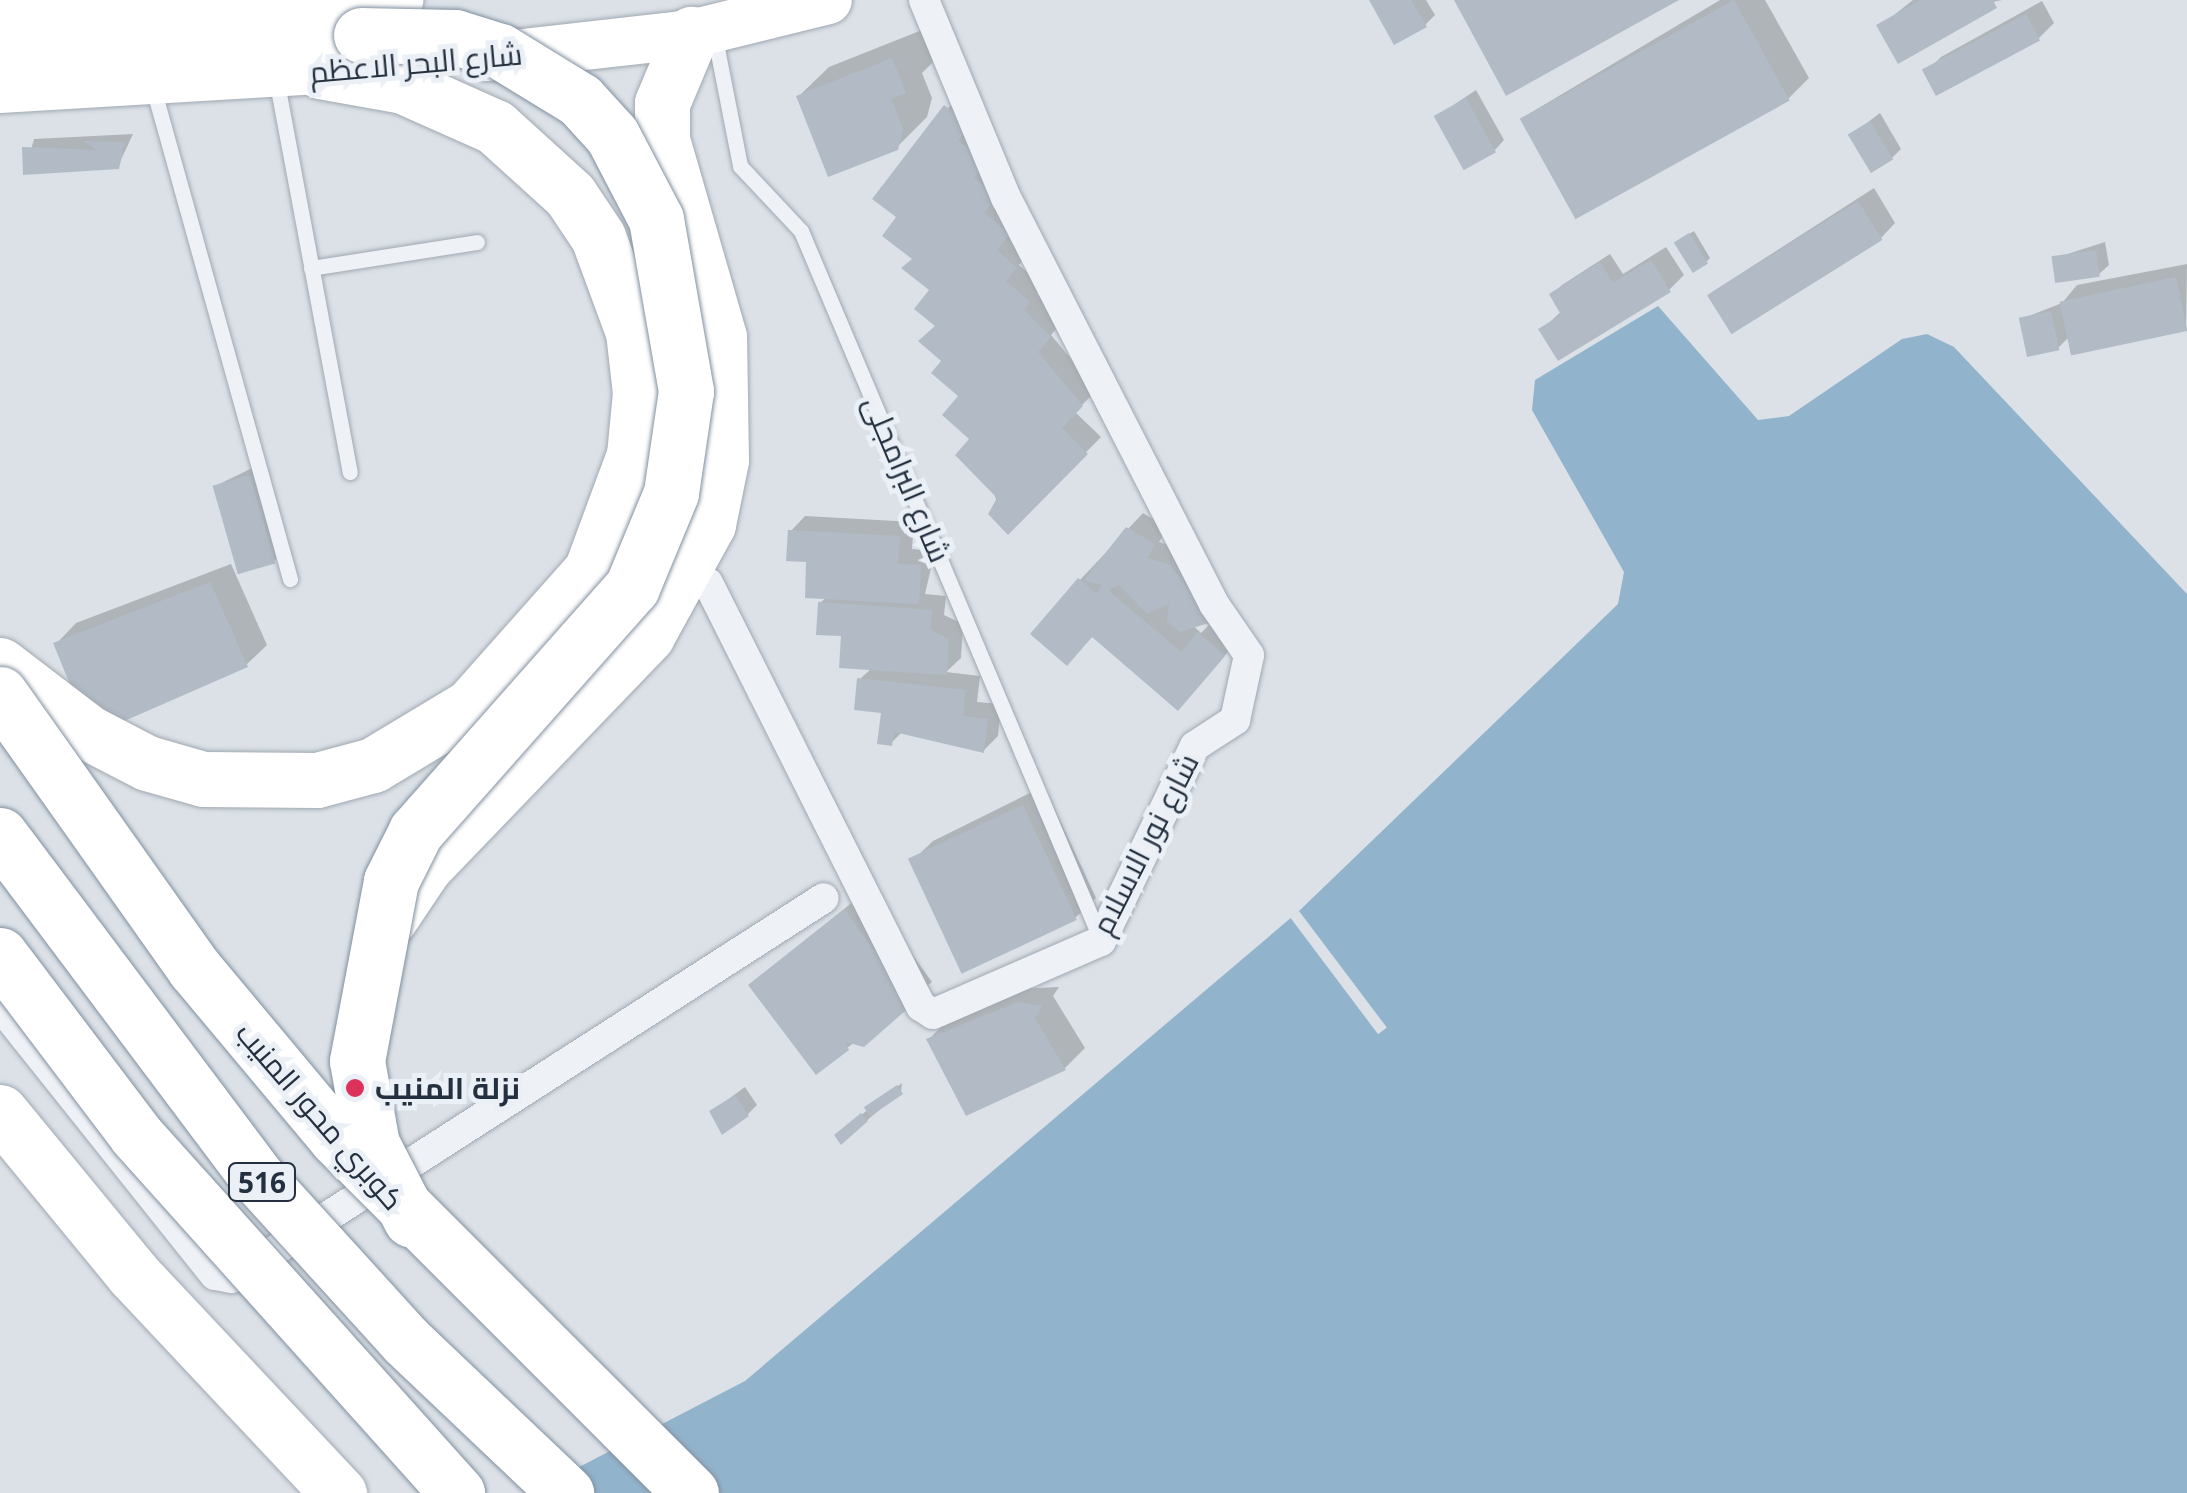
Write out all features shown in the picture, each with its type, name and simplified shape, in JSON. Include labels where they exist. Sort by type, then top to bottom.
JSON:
[{"type":"highway","points":[[5,24],[380,18],[408,32],[500,51],[591,112],[638,175],[656,219],[675,288],[686,390],[672,493],[632,587],[416,832],[390,881],[358,1018],[361,1103],[411,1220]]},
{"type":"highway","points":[[380,937],[426,866],[561,734],[682,583],[708,524],[721,460],[719,337],[662,138],[662,103],[702,31]]},
{"type":"highway","points":[[0,665],[89,734],[148,763],[260,784],[373,765],[425,740],[512,669],[591,571],[634,455],[640,393],[620,283],[570,195],[495,127],[404,86],[298,73]]},
{"type":"highway","name":"كوبري محور المنيب","points":[[0,694],[194,968],[411,1220],[691,1493]]},
{"type":"highway","name":"516","points":[[0,836],[255,1175],[406,1341],[566,1493]]},
{"type":"highway","name":"516","points":[[0,955],[136,1135],[456,1493]]},
{"type":"highway","points":[[0,1112],[133,1274],[339,1493]]},
{"type":"main road","name":"شارع البحر الاعظم","points":[[0,89],[298,73],[702,31],[828,0]]},
{"type":"main road","points":[[5,24],[104,10],[303,4],[380,18]]},
{"type":"street","name":"شارع نور الاسلام","points":[[708,583],[924,1010],[943,1012],[1101,941],[1195,746],[1234,720],[1249,655],[1214,604],[1006,198],[924,0]]},
{"type":"street","points":[[0,1006],[215,1275],[232,1278],[824,898]]},
{"type":"lane","name":"شارع البرامجلى","points":[[702,31],[740,166],[801,231],[1101,941]]},
{"type":"lane","points":[[298,73],[311,268],[350,472]]},
{"type":"lane","points":[[151,80],[290,579]]},
{"type":"lane","points":[[311,268],[477,242]]},
{"type":"water","points":[[1658,306],[1758,420],[1789,416],[1902,339],[1927,334],[1954,347],[2187,594],[2187,1493],[529,1493],[745,1381],[1299,911],[1618,604],[1624,572],[1532,410],[1535,380]]},
{"type":"pier","points":[[1299,911],[1387,1028],[1378,1034],[1290,918]]},
{"type":"building","points":[[1369,0],[1411,0],[1427,27],[1394,45]]},
{"type":"building","points":[[1454,0],[1679,0],[1506,96]]},
{"type":"building","points":[[1734,0],[1790,101],[1575,219],[1520,119]]},
{"type":"building","points":[[1921,0],[1993,0],[1997,8],[1898,64],[1876,25]]},
{"type":"building","points":[[2026,14],[2040,40],[1936,96],[1922,69]]},
{"type":"building","points":[[892,58],[906,93],[891,99],[903,129],[898,150],[828,177],[796,96]]},
{"type":"building","points":[[1466,98],[1496,152],[1464,170],[1434,116]]},
{"type":"building","points":[[944,105],[970,125],[958,141],[986,163],[974,178],[997,197],[984,213],[1010,234],[997,250],[1017,268],[1006,281],[1030,302],[1024,310],[1051,337],[1038,352],[1083,406],[1062,428],[1088,454],[1008,535],[988,514],[997,498],[955,455],[969,439],[942,415],[958,396],[931,373],[941,361],[918,341],[935,326],[914,309],[929,290],[901,268],[912,259],[882,236],[896,217],[872,199]]},
{"type":"building","points":[[1870,121],[1893,160],[1871,173],[1848,134]]},
{"type":"building","points":[[84,141],[125,142],[119,169],[23,175],[22,147],[97,150]]},
{"type":"building","points":[[1858,201],[1882,240],[1731,334],[1707,295]]},
{"type":"building","points":[[1689,233],[1708,264],[1693,273],[1674,243]]},
{"type":"building","points":[[2096,250],[2100,277],[2055,283],[2051,256]]},
{"type":"building","points":[[1651,260],[1671,292],[1558,361],[1538,329],[1561,315],[1549,294],[1600,262],[1613,283]]},
{"type":"building","points":[[2176,277],[2187,331],[2071,356],[2060,302]]},
{"type":"building","points":[[2051,311],[2059,350],[2027,357],[2019,318]]},
{"type":"building","points":[[250,475],[275,563],[238,574],[213,486]]},
{"type":"building","points":[[1126,527],[1155,544],[1147,558],[1169,564],[1215,621],[1180,632],[1167,621],[1169,604],[1147,614],[1119,585],[1108,590],[1181,652],[1198,632],[1225,656],[1178,711],[1092,637],[1067,666],[1030,634],[1078,578],[1096,593],[1102,585],[1084,580]]},
{"type":"building","points":[[788,530],[900,536],[898,564],[921,565],[919,604],[805,598],[806,562],[786,561]]},
{"type":"building","points":[[210,582],[248,667],[122,722],[71,687],[53,643]]},
{"type":"building","points":[[818,602],[932,610],[931,630],[949,639],[947,675],[839,668],[841,636],[816,635]]},
{"type":"building","points":[[857,678],[966,690],[963,716],[988,719],[984,753],[894,732],[892,746],[877,744],[881,713],[854,710]]},
{"type":"building","points":[[1023,805],[1077,920],[962,974],[908,859]]},
{"type":"building","points":[[844,909],[913,1004],[864,1047],[845,1042],[849,1050],[816,1075],[748,985]]},
{"type":"building","points":[[1018,1002],[1042,1006],[1035,1018],[1066,1070],[966,1116],[926,1039]]},
{"type":"building","points":[[897,1085],[903,1094],[870,1116],[864,1107]]},
{"type":"building","points":[[735,1095],[749,1116],[722,1135],[709,1111]]},
{"type":"building","points":[[861,1113],[868,1121],[841,1145],[834,1135]]},
{"type":"place","name":"نزلة المنيب","points":[[355,1088]]}]
